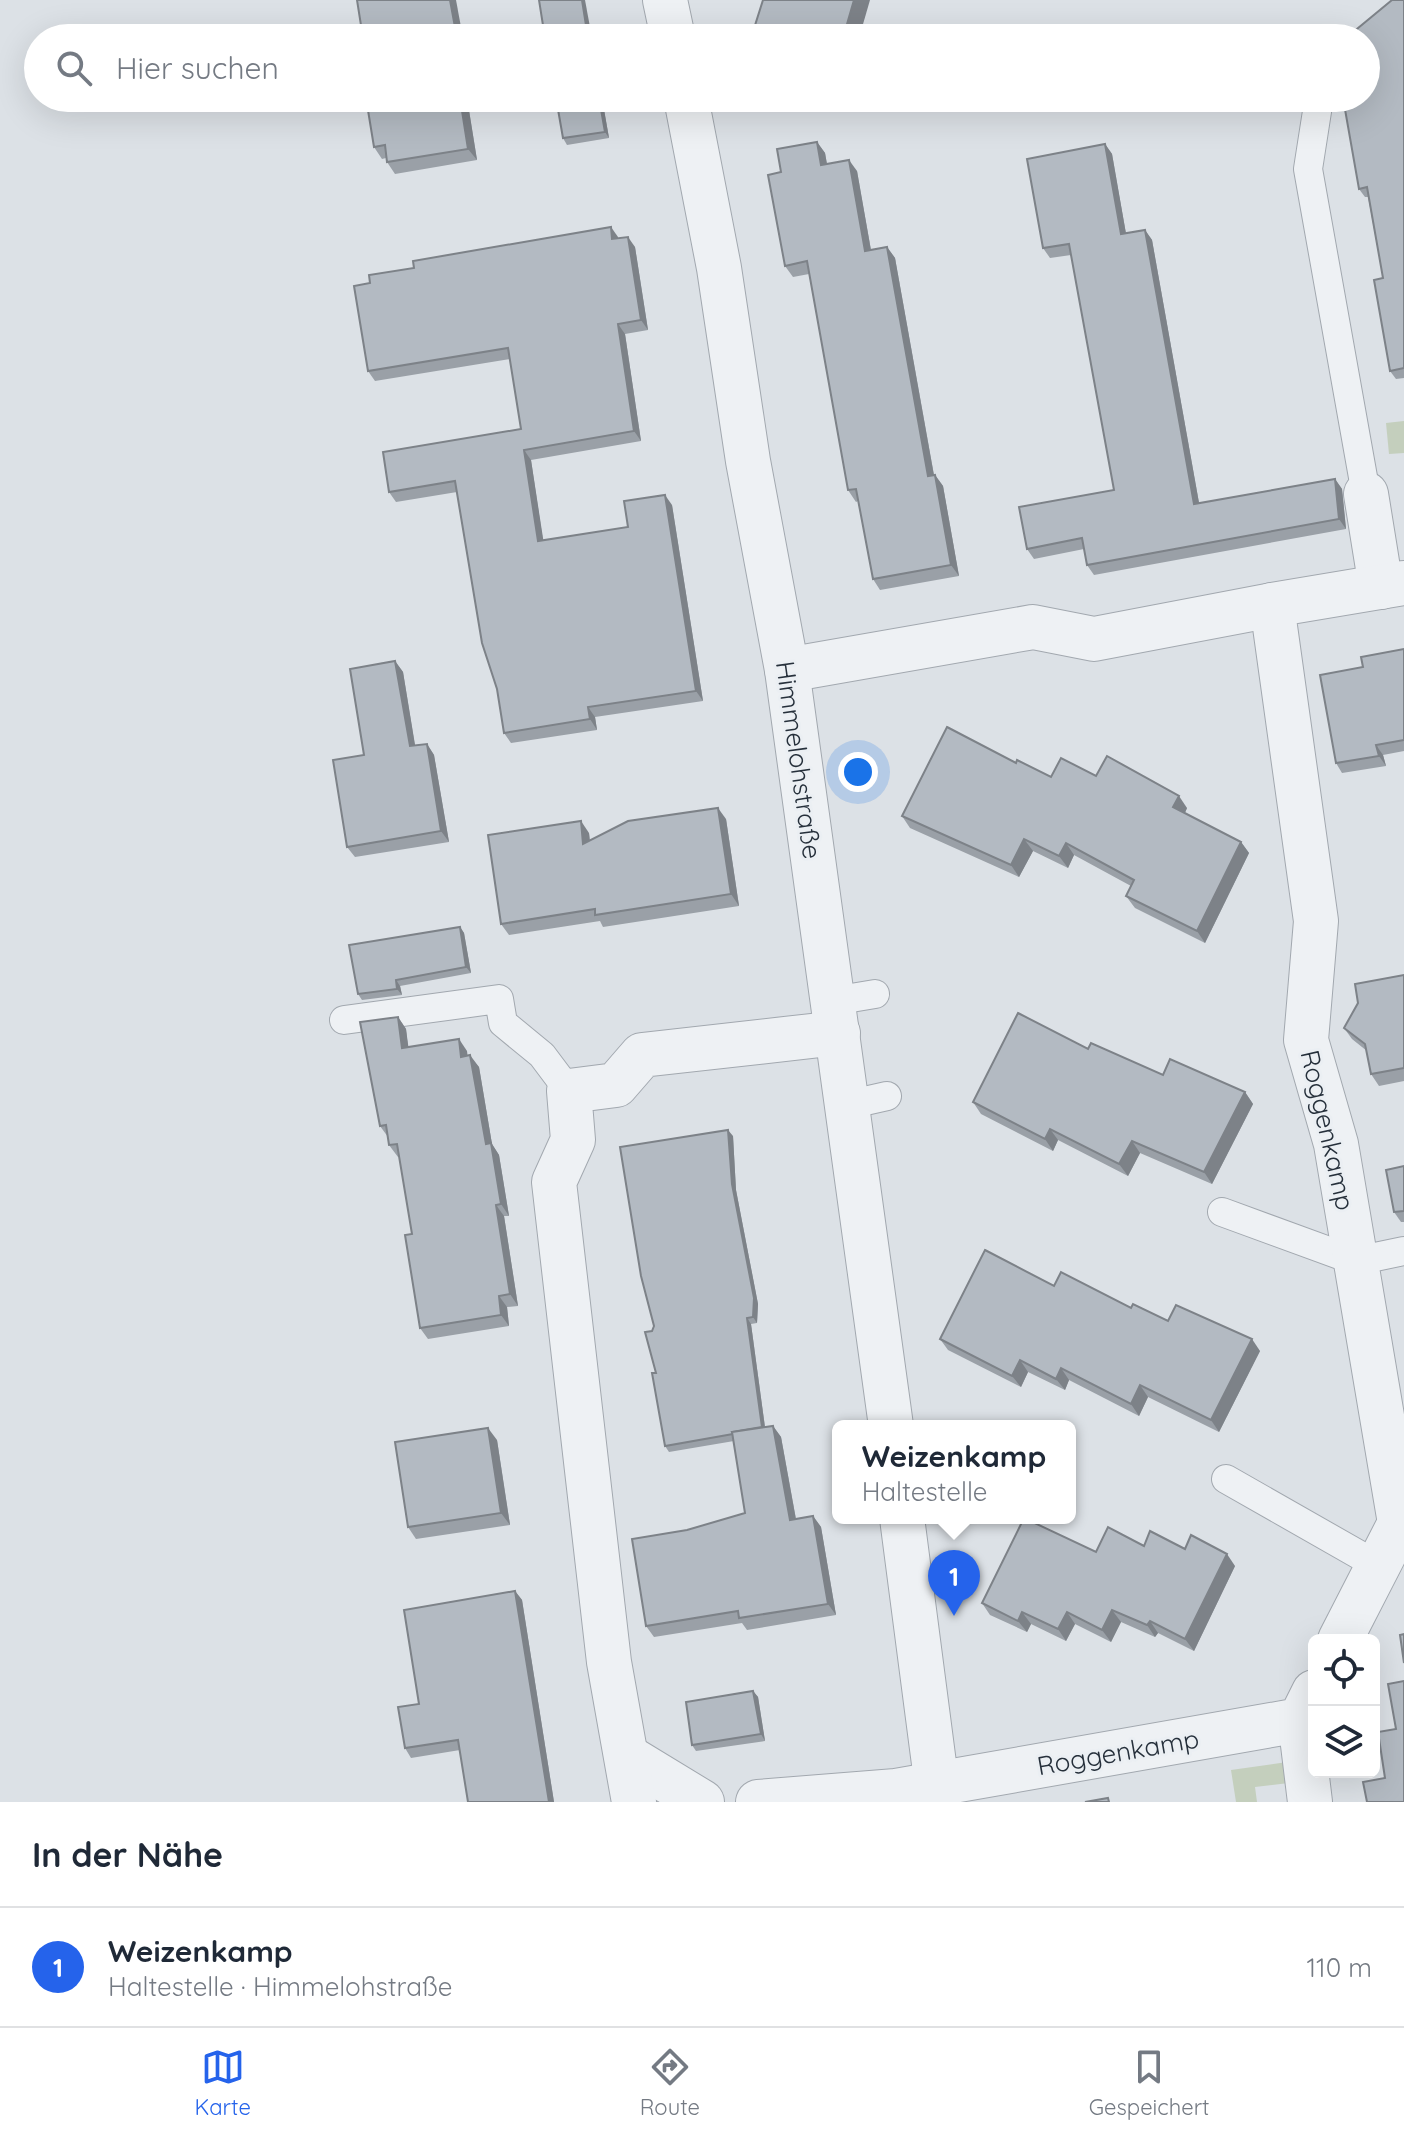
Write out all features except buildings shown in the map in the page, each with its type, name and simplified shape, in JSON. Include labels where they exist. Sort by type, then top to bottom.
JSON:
[{"type":"street","points":[[665,0],[670,24]]},
{"type":"street","name":"Himmelohstraße","points":[[688,112],[867,1101],[891,1420]]},
{"type":"street","points":[[787,670],[1033,627],[1094,639],[1392,585],[1366,494]]},
{"type":"street","name":"Roggenkamp","points":[[1272,605],[1316,921],[1306,1040],[1336,1144],[1400,1523],[1343,1634]]},
{"type":"street","points":[[634,1802],[609,1662],[554,1182],[573,1140],[569,1091],[616,1085],[642,1055],[848,1009]]},
{"type":"street","points":[[903,1524],[938,1793]]},
{"type":"street","name":"Roggenkamp","points":[[758,1802],[938,1793],[1307,1706],[1310,1802]]},
{"type":"street","points":[[628,1757],[702,1802]]},
{"type":"lane","points":[[1317,112],[1308,169],[1366,494]]},
{"type":"lane","points":[[344,1020],[499,999],[503,1023],[542,1055],[569,1091]]},
{"type":"lane","points":[[1222,1212],[1356,1261],[1404,1251]]},
{"type":"lane","points":[[1226,1479],[1377,1565]]},
{"type":"green space","points":[[1404,421],[1404,453],[1389,454],[1386,423]]},
{"type":"green space","points":[[1287,1762],[1289,1783],[1255,1787],[1257,1802],[1236,1802],[1231,1770]]},
{"type":"place","name":"Weizenkamp","points":[[954,1616]]}]
